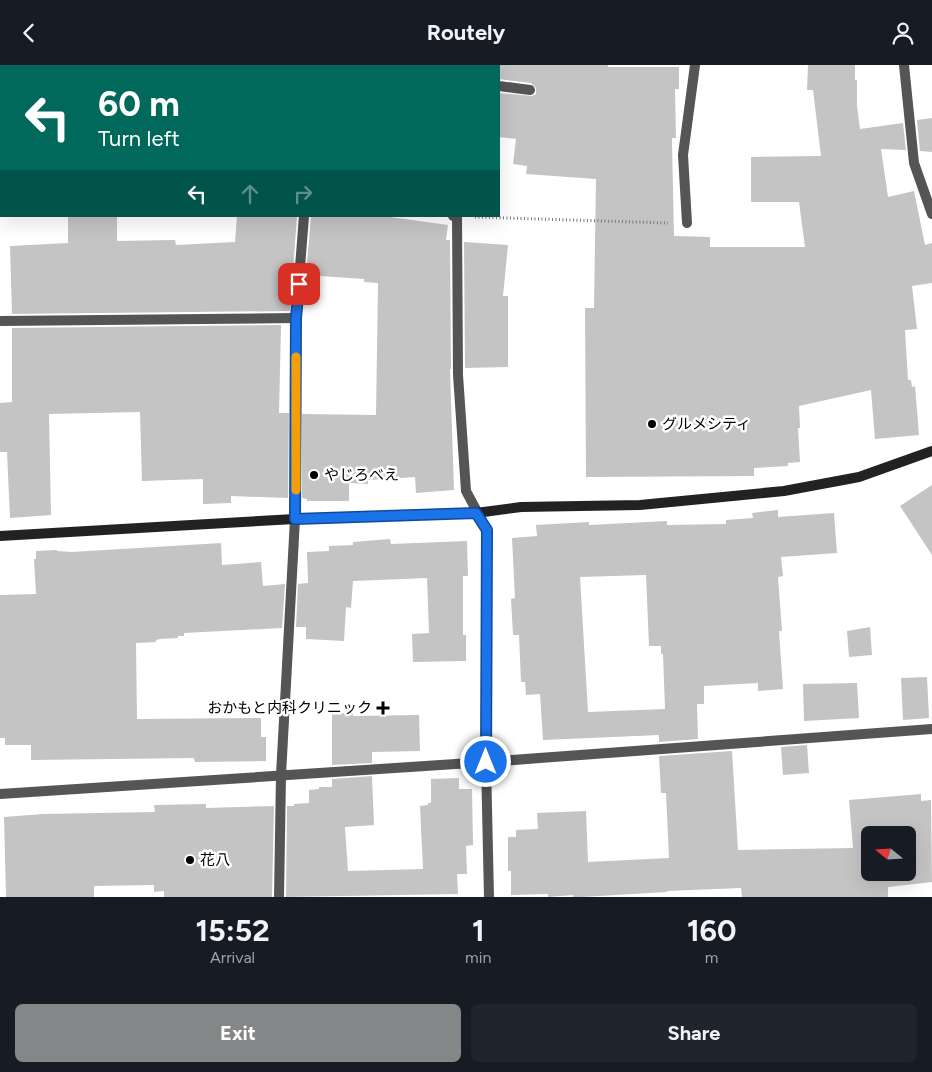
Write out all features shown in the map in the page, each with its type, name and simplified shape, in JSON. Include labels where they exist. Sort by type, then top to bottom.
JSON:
[{"type":"street","points":[[686,223],[683,155],[695,65]]},
{"type":"street","points":[[904,65],[914,163],[932,214]]},
{"type":"street","points":[[500,86],[530,90]]},
{"type":"street","points":[[279,897],[281,775],[295,519],[296,318],[304,217]]},
{"type":"street","points":[[455,217],[458,375],[466,491],[476,513],[487,530],[486,762],[489,897]]},
{"type":"street","points":[[0,321],[296,318]]},
{"type":"street","points":[[0,537],[295,519],[476,513],[521,507],[640,505],[784,491],[859,477],[932,451]]},
{"type":"street","points":[[0,794],[486,762],[932,729]]},
{"type":"path","points":[[455,217],[686,223]]},
{"type":"building","points":[[500,65],[679,67],[679,89],[675,89],[676,138],[672,138],[674,236],[710,237],[710,247],[805,247],[799,202],[751,202],[751,157],[821,156],[813,90],[807,90],[808,65],[855,65],[860,129],[903,123],[906,150],[881,149],[888,197],[914,191],[925,245],[932,243],[932,283],[912,286],[917,329],[905,330],[908,380],[911,380],[912,387],[915,386],[919,435],[875,439],[871,390],[799,406],[800,462],[788,463],[788,466],[754,468],[754,476],[586,477],[585,308],[594,308],[596,179],[526,174],[527,166],[513,164],[516,139],[500,137],[500,93],[532,96],[536,94],[536,88],[531,83],[500,79]]},
{"type":"building","points":[[932,118],[932,152],[920,151],[917,120]]},
{"type":"building","points":[[68,217],[117,217],[117,241],[175,240],[176,245],[235,242],[237,217],[297,217],[290,311],[12,314],[10,246],[68,243]]},
{"type":"building","points":[[311,217],[390,217],[448,225],[446,240],[450,240],[450,369],[454,490],[416,493],[415,477],[368,480],[368,484],[349,483],[349,501],[307,501],[307,499],[302,498],[302,414],[376,415],[378,283],[364,282],[364,279],[306,275]]},
{"type":"building","points":[[464,242],[508,245],[503,296],[508,296],[508,367],[465,368]]},
{"type":"building","points":[[281,325],[279,413],[289,413],[288,498],[231,496],[231,503],[203,504],[203,479],[142,481],[140,412],[49,414],[51,515],[10,518],[7,452],[0,452],[0,403],[12,402],[12,328]]},
{"type":"building","points":[[932,485],[932,555],[900,506]]},
{"type":"building","points":[[778,510],[778,517],[834,513],[837,553],[781,557],[783,576],[778,577],[782,631],[779,631],[783,689],[758,691],[758,683],[704,686],[704,704],[697,704],[698,739],[659,742],[659,735],[543,740],[540,694],[526,695],[525,682],[521,682],[519,635],[513,635],[511,599],[515,598],[512,538],[537,536],[536,525],[589,522],[589,525],[667,521],[667,525],[726,524],[726,520],[753,518],[752,513]],"holes":[[[646,575],[649,646],[661,646],[665,709],[588,712],[580,577]]]},
{"type":"building","points":[[390,539],[391,544],[467,541],[468,576],[463,576],[463,635],[466,635],[466,661],[413,662],[412,634],[429,633],[427,578],[353,581],[351,608],[346,607],[344,641],[306,639],[306,627],[296,627],[298,584],[308,583],[307,552],[329,551],[329,546],[353,545],[353,542]]},
{"type":"building","points":[[221,543],[222,565],[261,562],[263,586],[285,584],[282,628],[184,633],[184,636],[178,636],[178,638],[136,643],[137,719],[261,718],[261,737],[266,737],[266,761],[195,762],[194,758],[31,760],[31,745],[5,745],[5,738],[0,738],[0,595],[36,594],[34,559],[36,559],[36,551],[57,550],[72,552]]},
{"type":"building","points":[[870,627],[872,655],[849,657],[847,631]]},
{"type":"building","points":[[927,677],[929,718],[903,720],[901,678]]},
{"type":"building","points":[[857,683],[859,718],[804,721],[803,684]]},
{"type":"building","points":[[332,713],[353,713],[353,716],[419,715],[420,751],[372,752],[372,763],[332,765]]},
{"type":"building","points":[[807,745],[809,773],[783,775],[781,747]]},
{"type":"building","points":[[732,751],[738,850],[853,848],[849,800],[921,794],[921,801],[931,800],[932,882],[888,887],[888,897],[742,897],[741,888],[582,897],[573,897],[573,895],[548,897],[548,894],[511,895],[511,871],[508,871],[508,837],[516,837],[516,830],[538,829],[537,813],[586,811],[588,862],[669,858],[666,793],[661,793],[659,756]]},
{"type":"building","points":[[372,776],[374,825],[345,827],[348,871],[423,869],[420,806],[431,803],[431,779],[459,778],[459,789],[472,789],[473,845],[466,846],[467,874],[457,874],[458,894],[286,897],[287,806],[309,803],[309,790],[319,789],[319,787],[332,787],[332,779]]},
{"type":"building","points":[[206,804],[206,808],[274,806],[272,897],[164,897],[164,891],[154,892],[154,885],[94,886],[94,897],[6,897],[4,817],[43,814],[155,812],[154,805]]},
{"type":"slow traffic","points":[[296,357],[296,490]]},
{"type":"place","name":"グルメシティ","points":[[652,424]]},
{"type":"place","name":"やじろべえ","points":[[314,475]]},
{"type":"place","name":"おかもと内科クリニック","points":[[383,708]]},
{"type":"place","name":"花八","points":[[190,860]]},
{"type":"route","points":[[299,284],[296,318],[295,519],[476,513],[487,530],[486,762]]}]
